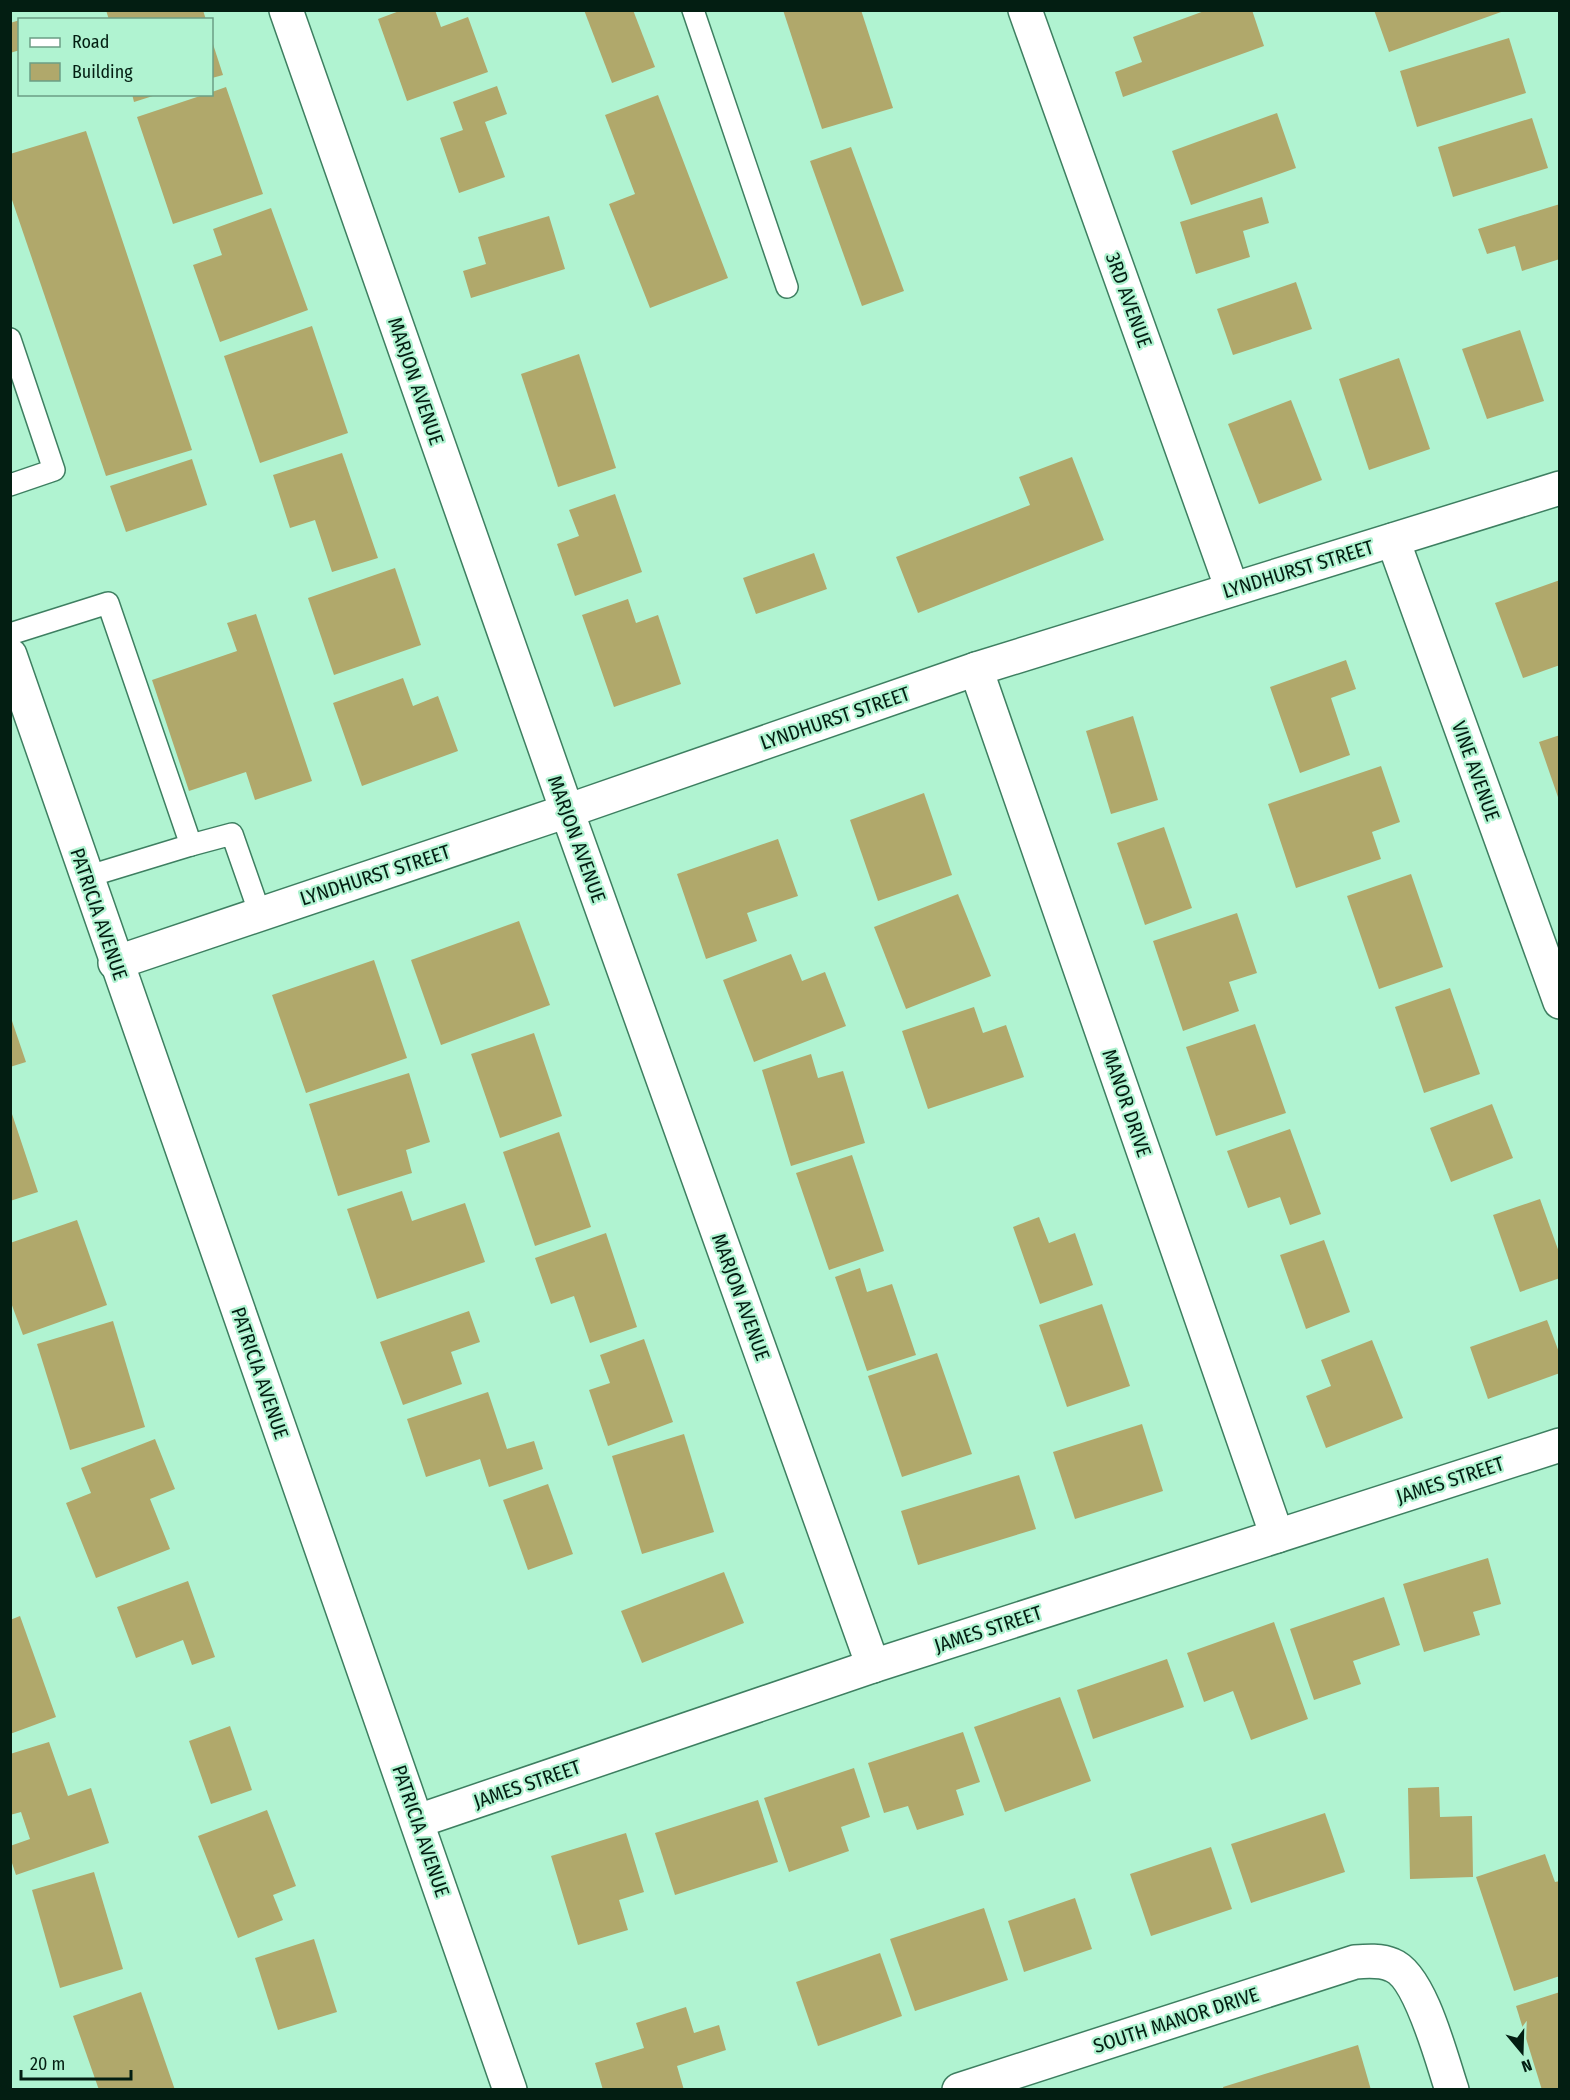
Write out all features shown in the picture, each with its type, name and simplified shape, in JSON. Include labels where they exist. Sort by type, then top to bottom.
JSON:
[{"type":"street","name":"MARJON AVENUE","points":[[286,10],[567,812],[873,1666]]},
{"type":"street","name":"3RD AVENUE","points":[[1025,10],[1233,589]]},
{"type":"street","name":"LYNDHURST STREET","points":[[115,963],[567,812],[976,669],[1560,488]]},
{"type":"street","name":"VINE AVENUE","points":[[1393,540],[1560,1002]]},
{"type":"street","name":"PATRICIA AVENUE","points":[[10,655],[115,963],[418,1821],[510,2090]]},
{"type":"street","name":"MANOR DRIVE","points":[[976,669],[1277,1536]]},
{"type":"street","name":"JAMES STREET","points":[[418,1821],[873,1666],[1560,1445]]},
{"type":"street","name":"SOUTH MANOR DRIVE","points":[[975,2087],[1355,1962],[1374,1961],[1394,1965],[1408,1978],[1419,1995],[1452,2090]]},
{"type":"lane","points":[[693,10],[787,287]]},
{"type":"lane","points":[[10,339],[54,470],[10,485]]},
{"type":"lane","points":[[10,634],[108,603],[191,845]]},
{"type":"lane","points":[[86,877],[232,834],[260,914]]},
{"type":"building","points":[[106,10],[203,10],[205,18],[108,18]]},
{"type":"building","points":[[402,10],[435,10],[441,27],[468,17],[488,72],[407,101],[378,19]]},
{"type":"building","points":[[584,10],[633,10],[655,67],[612,83]]},
{"type":"building","points":[[783,10],[861,10],[893,108],[822,129]]},
{"type":"building","points":[[1207,10],[1252,10],[1264,46],[1123,97],[1115,72],[1142,62],[1133,37]]},
{"type":"building","points":[[1374,10],[1503,10],[1504,11],[1389,52]]},
{"type":"building","points":[[18,21],[18,51],[10,53],[10,23]]},
{"type":"building","points":[[1509,38],[1526,93],[1417,127],[1400,71]]},
{"type":"building","points":[[213,44],[223,75],[213,78]]},
{"type":"building","points":[[497,86],[507,114],[485,122],[505,177],[459,193],[440,138],[463,130],[453,102]]},
{"type":"building","points":[[226,87],[263,194],[173,224],[137,117],[200,96],[213,96],[213,92]]},
{"type":"building","points":[[658,95],[728,278],[650,308],[609,204],[635,194],[605,115]]},
{"type":"building","points":[[132,96],[153,96],[134,102]]},
{"type":"building","points":[[1277,113],[1296,168],[1191,205],[1172,151]]},
{"type":"building","points":[[1532,118],[1548,168],[1453,197],[1438,147]]},
{"type":"building","points":[[86,131],[192,450],[106,476],[10,194],[10,154]]},
{"type":"building","points":[[851,147],[904,291],[862,306],[810,161]]},
{"type":"building","points":[[1262,197],[1269,223],[1243,231],[1250,257],[1196,274],[1180,222]]},
{"type":"building","points":[[1560,204],[1560,259],[1522,271],[1515,246],[1487,254],[1478,229]]},
{"type":"building","points":[[271,208],[308,310],[220,342],[193,265],[222,255],[213,229]]},
{"type":"building","points":[[549,216],[565,269],[471,298],[463,271],[486,264],[478,237]]},
{"type":"building","points":[[1296,282],[1312,329],[1233,355],[1217,309]]},
{"type":"building","points":[[312,326],[348,433],[260,463],[224,356]]},
{"type":"building","points":[[1520,330],[1544,401],[1487,419],[1462,349]]},
{"type":"building","points":[[579,354],[616,468],[558,487],[521,374]]},
{"type":"building","points":[[1399,358],[1430,449],[1369,470],[1339,379]]},
{"type":"building","points":[[1291,400],[1322,480],[1259,504],[1228,424]]},
{"type":"building","points":[[342,453],[378,558],[332,572],[315,520],[290,528],[273,475]]},
{"type":"building","points":[[1072,457],[1104,540],[918,613],[896,557],[1030,505],[1019,477]]},
{"type":"building","points":[[192,459],[207,505],[126,532],[110,486]]},
{"type":"building","points":[[615,494],[642,572],[575,596],[557,544],[579,536],[569,510]]},
{"type":"building","points":[[814,553],[827,589],[756,614],[743,578]]},
{"type":"building","points":[[395,568],[421,645],[334,675],[308,598]]},
{"type":"building","points":[[1560,580],[1560,665],[1523,678],[1495,603]]},
{"type":"building","points":[[628,599],[636,623],[658,615],[681,684],[614,707],[582,615]]},
{"type":"building","points":[[256,614],[312,781],[255,800],[246,772],[189,791],[152,680],[237,651],[227,623]]},
{"type":"building","points":[[1346,660],[1356,689],[1331,698],[1350,755],[1300,773],[1270,687]]},
{"type":"building","points":[[403,678],[413,706],[438,696],[458,751],[362,786],[333,703]]},
{"type":"building","points":[[1133,716],[1158,800],[1111,814],[1086,731]]},
{"type":"building","points":[[1560,735],[1560,800],[1559,800],[1539,742]]},
{"type":"building","points":[[1381,766],[1400,822],[1372,832],[1381,859],[1296,888],[1268,804]]},
{"type":"building","points":[[924,793],[952,875],[878,901],[850,820]]},
{"type":"building","points":[[1164,827],[1192,908],[1145,925],[1117,843]]},
{"type":"building","points":[[778,839],[798,896],[747,913],[757,941],[706,959],[677,874]]},
{"type":"building","points":[[1411,874],[1443,967],[1379,989],[1347,896]]},
{"type":"building","points":[[958,894],[991,976],[906,1009],[874,927]]},
{"type":"building","points":[[1237,913],[1257,973],[1229,982],[1239,1011],[1183,1031],[1153,941]]},
{"type":"building","points":[[519,921],[550,1005],[441,1045],[411,960]]},
{"type":"building","points":[[791,954],[802,981],[825,972],[846,1026],[754,1062],[723,980]]},
{"type":"building","points":[[374,960],[407,1058],[306,1093],[272,995]]},
{"type":"building","points":[[1450,988],[1480,1074],[1424,1093],[1395,1007]]},
{"type":"building","points":[[974,1007],[983,1033],[1006,1025],[1024,1077],[928,1109],[902,1031]]},
{"type":"building","points":[[10,1015],[26,1062],[10,1067]]},
{"type":"building","points":[[1255,1024],[1286,1113],[1216,1136],[1186,1047]]},
{"type":"building","points":[[534,1033],[562,1116],[500,1138],[471,1054]]},
{"type":"building","points":[[811,1054],[818,1078],[843,1071],[865,1143],[791,1166],[762,1070]]},
{"type":"building","points":[[409,1073],[430,1142],[406,1150],[412,1173],[338,1196],[309,1104]]},
{"type":"building","points":[[1492,1104],[1513,1158],[1451,1182],[1430,1128]]},
{"type":"building","points":[[10,1108],[38,1192],[10,1201]]},
{"type":"building","points":[[1290,1129],[1321,1214],[1290,1225],[1280,1197],[1248,1208],[1227,1151]]},
{"type":"building","points":[[559,1132],[591,1227],[535,1246],[503,1152]]},
{"type":"building","points":[[852,1155],[884,1251],[829,1270],[796,1173]]},
{"type":"building","points":[[402,1191],[412,1221],[465,1203],[485,1262],[377,1299],[347,1209]]},
{"type":"building","points":[[1540,1199],[1560,1255],[1560,1278],[1520,1292],[1493,1215]]},
{"type":"building","points":[[1039,1217],[1049,1243],[1075,1233],[1093,1285],[1040,1304],[1013,1227]]},
{"type":"building","points":[[77,1220],[107,1305],[23,1335],[10,1300],[10,1243]]},
{"type":"building","points":[[606,1233],[637,1327],[590,1343],[574,1296],[551,1304],[535,1258]]},
{"type":"building","points":[[1324,1240],[1350,1312],[1306,1329],[1280,1255]]},
{"type":"building","points":[[860,1268],[867,1292],[892,1284],[916,1355],[867,1371],[835,1277]]},
{"type":"building","points":[[1102,1304],[1130,1386],[1067,1407],[1039,1325]]},
{"type":"building","points":[[469,1311],[480,1342],[451,1352],[462,1384],[403,1405],[380,1342]]},
{"type":"building","points":[[1547,1320],[1560,1355],[1560,1373],[1488,1399],[1470,1347]]},
{"type":"building","points":[[113,1321],[145,1427],[70,1450],[37,1344]]},
{"type":"building","points":[[644,1339],[673,1422],[608,1446],[589,1390],[610,1383],[600,1355]]},
{"type":"building","points":[[1372,1340],[1403,1418],[1326,1448],[1306,1396],[1331,1386],[1321,1360]]},
{"type":"building","points":[[937,1353],[972,1454],[902,1477],[868,1376]]},
{"type":"building","points":[[488,1392],[507,1449],[534,1441],[543,1469],[489,1487],[480,1459],[426,1477],[407,1419]]},
{"type":"building","points":[[1142,1424],[1163,1491],[1075,1519],[1053,1452]]},
{"type":"building","points":[[684,1434],[714,1532],[642,1554],[612,1456]]},
{"type":"building","points":[[155,1439],[175,1489],[150,1499],[170,1549],[96,1578],[66,1503],[91,1493],[81,1468]]},
{"type":"building","points":[[1019,1475],[1036,1529],[918,1565],[901,1511]]},
{"type":"building","points":[[548,1484],[573,1554],[528,1570],[503,1500]]},
{"type":"building","points":[[1488,1558],[1501,1604],[1473,1612],[1480,1635],[1424,1652],[1403,1584]]},
{"type":"building","points":[[724,1572],[744,1623],[642,1663],[621,1611]]},
{"type":"building","points":[[188,1581],[215,1657],[192,1665],[183,1640],[136,1658],[117,1607]]},
{"type":"building","points":[[1384,1597],[1400,1645],[1353,1661],[1361,1684],[1314,1700],[1290,1629]]},
{"type":"building","points":[[20,1616],[56,1717],[10,1734],[10,1620]]},
{"type":"building","points":[[1274,1622],[1308,1719],[1251,1740],[1233,1691],[1204,1702],[1187,1653]]},
{"type":"building","points":[[1167,1659],[1184,1707],[1093,1739],[1077,1690]]},
{"type":"building","points":[[1060,1697],[1091,1781],[1005,1812],[974,1727]]},
{"type":"building","points":[[230,1726],[252,1790],[211,1804],[189,1741]]},
{"type":"building","points":[[963,1732],[980,1782],[956,1790],[964,1815],[917,1830],[908,1806],[884,1813],[868,1763]]},
{"type":"building","points":[[49,1742],[68,1796],[91,1788],[109,1843],[16,1875],[10,1857],[10,1846],[30,1839],[21,1812],[10,1815],[10,1754]]},
{"type":"building","points":[[854,1768],[870,1817],[841,1827],[849,1851],[789,1872],[764,1798]]},
{"type":"building","points":[[1439,1787],[1440,1817],[1472,1816],[1473,1877],[1410,1879],[1408,1788]]},
{"type":"building","points":[[758,1800],[778,1862],[675,1895],[655,1833]]},
{"type":"building","points":[[267,1810],[296,1886],[273,1895],[283,1920],[238,1938],[198,1836]]},
{"type":"building","points":[[1325,1813],[1345,1872],[1251,1903],[1231,1844]]},
{"type":"building","points":[[626,1833],[644,1892],[619,1900],[628,1930],[578,1945],[551,1856]]},
{"type":"building","points":[[1211,1847],[1232,1909],[1151,1936],[1130,1874]]},
{"type":"building","points":[[1545,1854],[1555,1882],[1560,1881],[1560,1976],[1514,1991],[1476,1877]]},
{"type":"building","points":[[94,1872],[123,1969],[60,1988],[32,1890]]},
{"type":"building","points":[[1075,1898],[1092,1949],[1024,1972],[1008,1921]]},
{"type":"building","points":[[984,1908],[1008,1980],[915,2011],[890,1939]]},
{"type":"building","points":[[314,1939],[337,2012],[278,2030],[255,1958]]},
{"type":"building","points":[[880,1953],[902,2016],[818,2046],[796,1982]]},
{"type":"building","points":[[141,1992],[175,2090],[99,2090],[73,2016]]},
{"type":"building","points":[[1560,1992],[1560,2090],[1542,2090],[1516,2006]]},
{"type":"building","points":[[686,2007],[694,2033],[719,2025],[726,2050],[677,2066],[684,2090],[603,2090],[595,2063],[644,2048],[636,2023]]},
{"type":"building","points":[[1358,2045],[1371,2090],[1224,2090],[1223,2087]]}]
